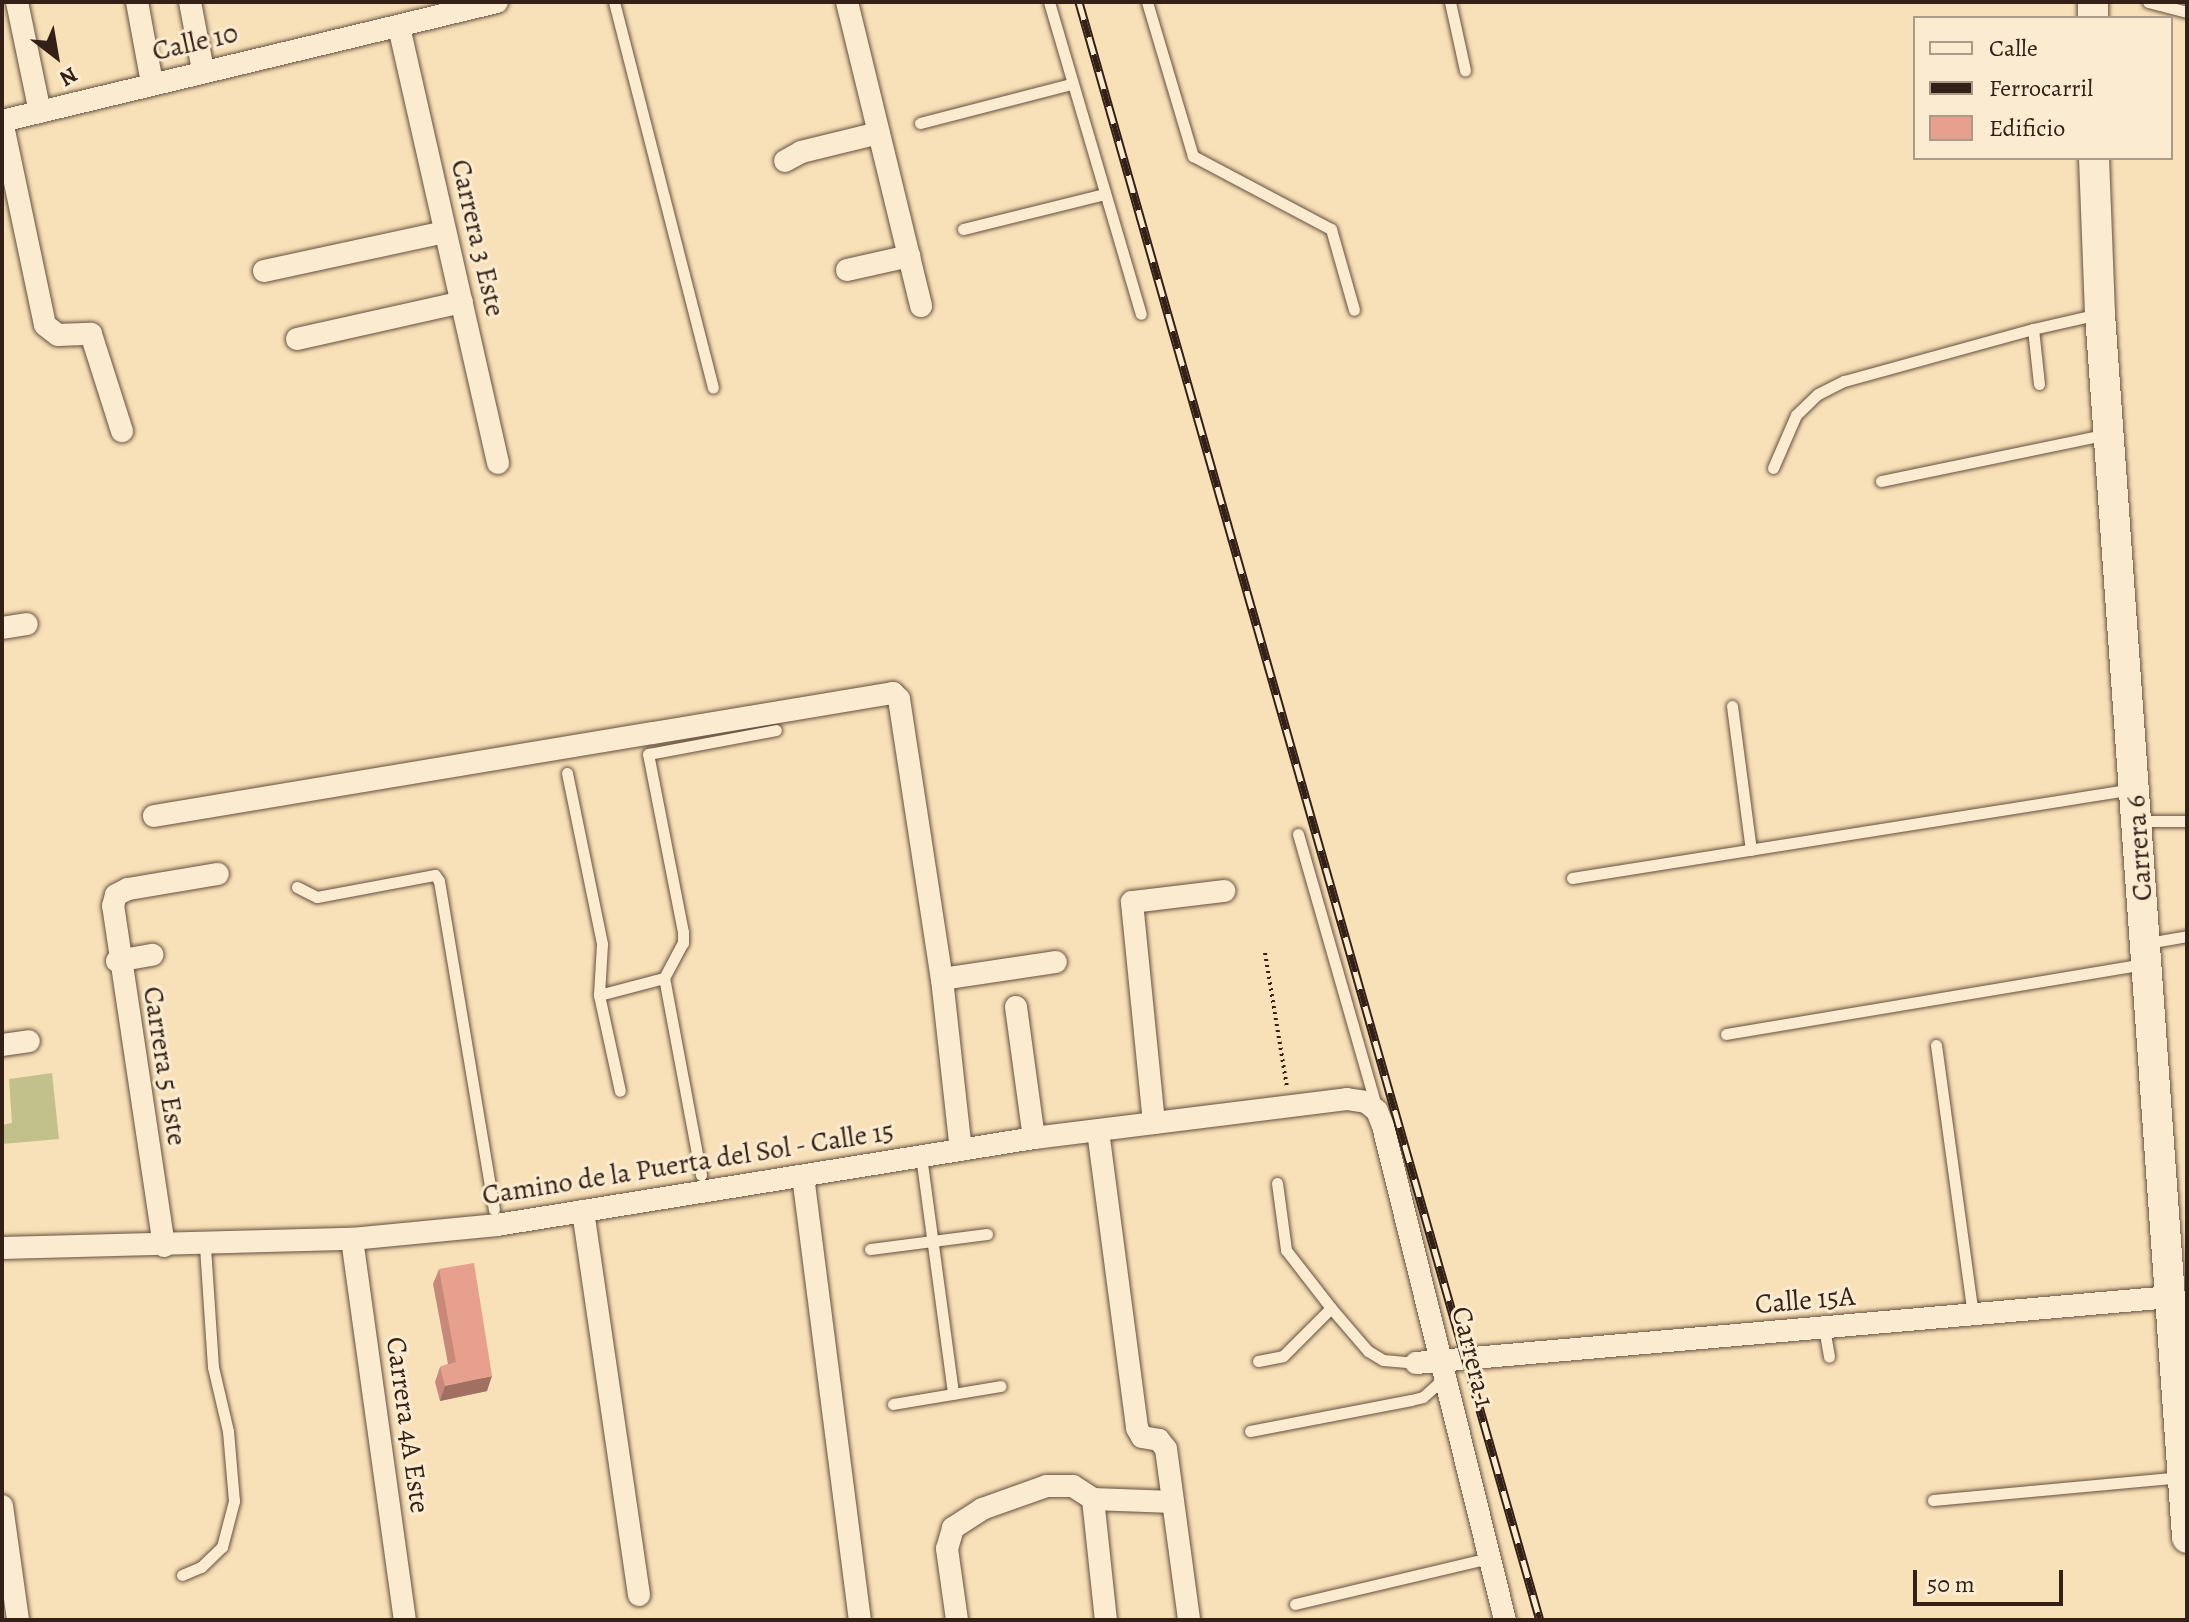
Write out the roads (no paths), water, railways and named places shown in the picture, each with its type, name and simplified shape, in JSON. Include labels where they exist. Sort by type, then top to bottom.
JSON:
[{"type":"main road","name":"Carrera 6","points":[[2094,160],[2100,314],[2187,1538]]},
{"type":"street","points":[[17,2],[40,112]]},
{"type":"street","points":[[137,2],[152,83]]},
{"type":"street","points":[[190,2],[203,70]]},
{"type":"street","name":"Calle 10","points":[[2,121],[203,70],[497,2]]},
{"type":"street","points":[[847,2],[921,306]]},
{"type":"street","name":"Carrera 3 Este","points":[[399,27],[498,463]]},
{"type":"street","points":[[2,121],[45,325],[58,335],[91,334],[122,431]]},
{"type":"street","points":[[785,161],[801,152],[879,133]]},
{"type":"street","points":[[264,271],[445,232]]},
{"type":"street","points":[[847,270],[909,256]]},
{"type":"street","points":[[297,339],[462,302]]},
{"type":"street","points":[[2,628],[27,624]]},
{"type":"street","points":[[154,816],[886,690],[899,699],[942,979],[961,1150]]},
{"type":"street","name":"Carrera 5 Este","points":[[164,1246],[117,961],[116,895],[218,874]]},
{"type":"street","points":[[1154,1123],[1132,902],[1224,891]]},
{"type":"street","points":[[117,961],[152,955]]},
{"type":"street","points":[[942,979],[1056,962]]},
{"type":"street","points":[[1016,1007],[1034,1138]]},
{"type":"street","points":[[2,1045],[29,1041]]},
{"type":"street","name":"Camino de la Puerta del Sol - Calle 15","points":[[2,1248],[352,1239],[495,1217],[583,1211],[703,1183],[803,1176],[1034,1138],[1290,1106],[1347,1099],[1377,1111]]},
{"type":"street","name":"Carrera 1","points":[[1377,1111],[1446,1368],[1505,1620]]},
{"type":"street","points":[[1098,1131],[1137,1428],[1142,1437],[1164,1443],[1189,1620]]},
{"type":"street","points":[[803,1176],[860,1620]]},
{"type":"street","points":[[583,1211],[639,1595]]},
{"type":"street","name":"Carrera 4A Este","points":[[352,1239],[405,1620]]},
{"type":"street","name":"Calle 15A","points":[[1416,1363],[1446,1368],[1824,1328],[2170,1297]]},
{"type":"street","points":[[957,1620],[947,1549],[953,1528],[982,1509],[1047,1486],[1073,1486],[1093,1499],[1173,1502]]},
{"type":"street","points":[[1093,1499],[1106,1620]]},
{"type":"street","points":[[2,1506],[18,1620]]},
{"type":"lane","points":[[614,2],[713,387]]},
{"type":"lane","points":[[1049,2],[1141,314]]},
{"type":"lane","points":[[1147,2],[1193,156],[1331,229],[1354,310]]},
{"type":"lane","points":[[1450,2],[1465,70]]},
{"type":"lane","points":[[2148,2],[2187,12]]},
{"type":"lane","points":[[920,123],[1071,84]]},
{"type":"lane","points":[[963,229],[1104,194]]},
{"type":"lane","points":[[1773,468],[1796,415],[1818,394],[1844,381],[2033,329],[2100,314]]},
{"type":"lane","points":[[2033,329],[2039,384]]},
{"type":"lane","points":[[1881,481],[2109,434]]},
{"type":"lane","points":[[1732,706],[1751,850]]},
{"type":"lane","points":[[703,1183],[664,978],[683,943],[683,932],[648,754],[776,730]]},
{"type":"lane","points":[[567,773],[602,944],[599,995],[620,1091]]},
{"type":"lane","points":[[1572,878],[2134,789]]},
{"type":"lane","points":[[2137,821],[2187,821]]},
{"type":"lane","points":[[1298,834],[1377,1111]]},
{"type":"lane","points":[[297,887],[317,897],[435,875],[439,881],[495,1217]]},
{"type":"lane","points":[[1726,1034],[2146,954],[2187,936]]},
{"type":"lane","points":[[599,995],[664,978]]},
{"type":"lane","points":[[1936,1045],[1973,1315]]},
{"type":"lane","points":[[921,1156],[953,1394]]},
{"type":"lane","points":[[1277,1183],[1286,1250],[1368,1351],[1383,1360],[1416,1363]]},
{"type":"lane","points":[[870,1249],[987,1234]]},
{"type":"lane","points":[[182,1575],[201,1567],[222,1547],[234,1501],[228,1431],[213,1367],[205,1245]]},
{"type":"lane","points":[[1258,1361],[1283,1356],[1331,1308]]},
{"type":"lane","points":[[1824,1328],[1829,1357]]},
{"type":"lane","points":[[1250,1431],[1423,1397],[1446,1368]]},
{"type":"lane","points":[[893,1404],[1000,1386]]},
{"type":"lane","points":[[1933,1500],[2183,1477]]},
{"type":"lane","points":[[1295,1604],[1490,1558]]},
{"type":"railway","points":[[1079,2],[1540,1620]]}]
